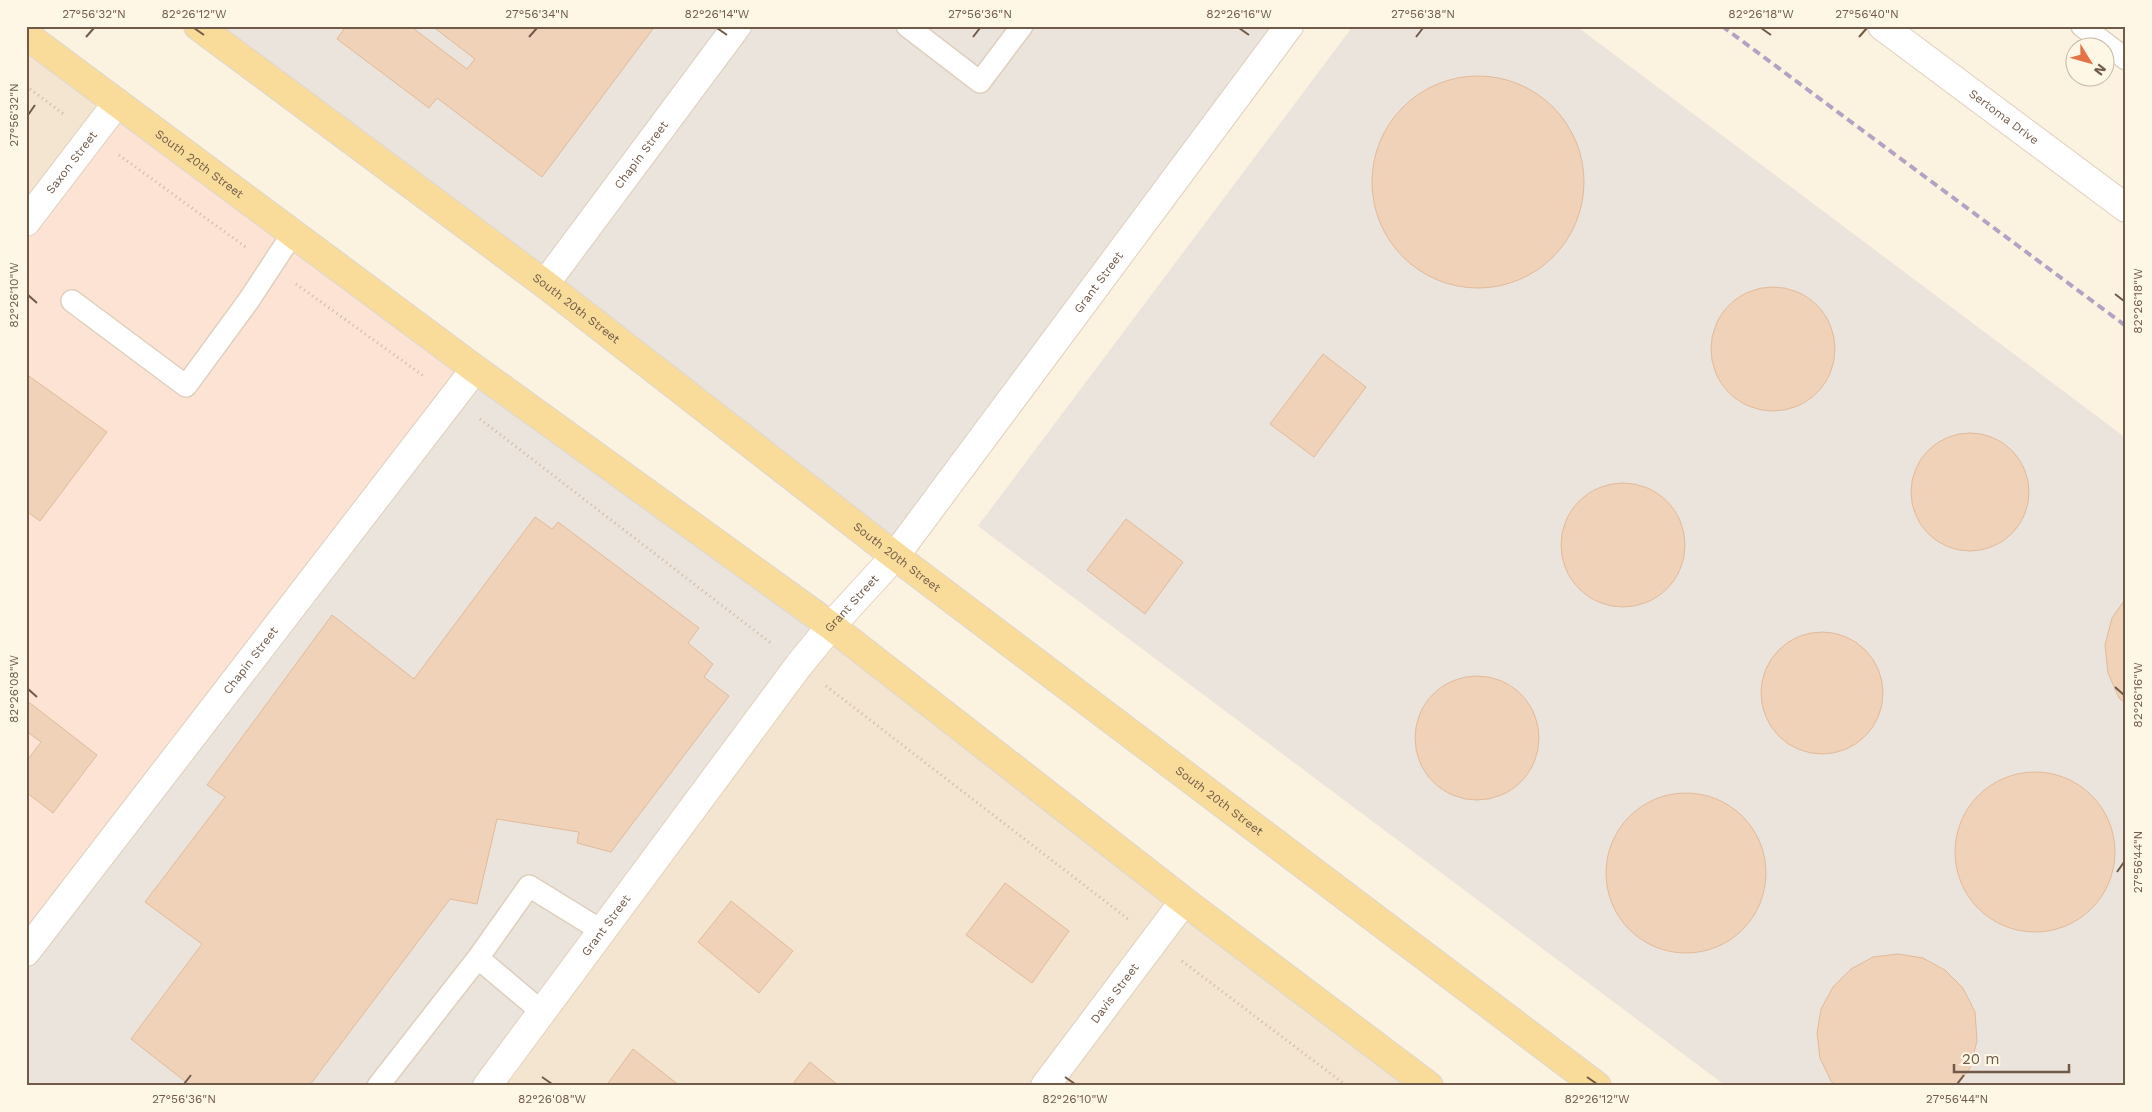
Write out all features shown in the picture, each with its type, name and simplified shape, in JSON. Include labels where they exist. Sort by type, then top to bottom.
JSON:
[{"type":"main road","name":"South 20th Street","points":[[198,26],[545,284],[895,556],[1597,1086]]},
{"type":"main road","name":"South 20th Street","points":[[26,35],[475,369],[831,626],[1184,901],[1429,1086]]},
{"type":"street","name":"Chapin Street","points":[[545,284],[736,26]]},
{"type":"street","name":"Grant Street","points":[[487,1086],[799,665],[831,626],[895,556],[1289,26]]},
{"type":"street","name":"Sertoma Drive","points":[[1882,26],[2126,208]]},
{"type":"street","name":"Saxon Street","points":[[26,222],[117,103]]},
{"type":"street","name":"Chapin Street","points":[[26,952],[475,369]]},
{"type":"street","name":"Davis Street","points":[[1045,1086],[1184,901]]},
{"type":"lane","points":[[907,26],[980,82],[1022,26]]},
{"type":"lane","points":[[2082,26],[2126,60]]},
{"type":"lane","points":[[72,301],[186,386],[249,300],[270,265],[293,233]]},
{"type":"lane","points":[[378,1086],[478,958],[529,886],[602,931]]},
{"type":"lane","points":[[478,958],[542,1012]]},
{"type":"path","points":[[26,86],[452,397],[1347,1086]]},
{"type":"shaded area","points":[[202,26],[1282,26],[895,548]]},
{"type":"shaded area","points":[[1353,26],[1576,26],[2126,438],[2126,1086],[1726,1086],[978,526]]},
{"type":"shaded area","points":[[26,33],[122,106],[26,235]]},
{"type":"shaded area","points":[[119,105],[492,373],[26,960],[26,235]]},
{"type":"shaded area","points":[[492,373],[824,623],[490,1086],[26,1086],[26,955],[246,675]]},
{"type":"shaded area","points":[[826,630],[1424,1086],[496,1086]]},
{"type":"building","points":[[346,26],[410,26],[467,69],[475,59],[432,26],[655,26],[542,177],[437,98],[429,108],[337,39]]},
{"type":"building","points":[[1468,76],[1488,76],[1509,80],[1528,88],[1553,107],[1566,123],[1576,141],[1582,161],[1584,182],[1582,203],[1576,223],[1566,241],[1553,257],[1528,276],[1509,284],[1488,288],[1468,288],[1447,284],[1428,276],[1411,264],[1396,249],[1384,232],[1376,213],[1372,192],[1372,172],[1376,151],[1384,132],[1396,115],[1411,100],[1428,88],[1447,80]]},
{"type":"building","points":[[1773,287],[1797,292],[1817,305],[1830,325],[1835,349],[1830,373],[1817,393],[1797,406],[1773,411],[1749,406],[1729,393],[1716,373],[1711,349],[1716,325],[1729,305],[1749,292]]},
{"type":"building","points":[[1323,354],[1366,387],[1314,457],[1270,424]]},
{"type":"building","points":[[26,374],[107,432],[40,521],[26,511]]},
{"type":"building","points":[[1970,433],[1993,437],[2012,450],[2025,469],[2029,492],[2025,515],[2012,534],[1993,547],[1970,551],[1947,547],[1928,534],[1915,515],[1911,492],[1915,469],[1928,450],[1947,437]]},
{"type":"building","points":[[1623,483],[1647,488],[1667,501],[1680,521],[1685,545],[1680,569],[1667,589],[1647,602],[1623,607],[1599,602],[1579,589],[1566,569],[1561,545],[1566,521],[1579,501],[1599,488]]},
{"type":"building","points":[[535,517],[552,529],[558,522],[699,628],[688,643],[713,664],[704,677],[729,696],[611,852],[577,843],[579,832],[497,819],[477,904],[450,899],[309,1086],[191,1086],[131,1039],[202,944],[145,902],[225,797],[207,785],[332,615],[414,679]]},
{"type":"building","points":[[1126,519],[1183,562],[1145,614],[1087,570]]},
{"type":"building","points":[[2126,598],[2126,704],[2119,698],[2108,673],[2105,645],[2112,618]]},
{"type":"building","points":[[1822,632],[1834,633],[1845,637],[1865,650],[1878,670],[1882,681],[1882,705],[1878,716],[1865,736],[1845,749],[1834,753],[1822,754],[1810,753],[1799,749],[1779,736],[1766,716],[1762,705],[1761,693],[1762,681],[1766,670],[1779,650],[1799,637],[1810,633]]},
{"type":"building","points":[[1477,676],[1501,681],[1521,694],[1534,714],[1539,738],[1534,762],[1521,782],[1501,795],[1477,800],[1453,795],[1433,782],[1420,762],[1415,738],[1420,714],[1433,694],[1453,681]]},
{"type":"building","points":[[26,700],[97,755],[53,813],[26,792],[26,762],[41,742],[26,731]]},
{"type":"building","points":[[2035,772],[2065,778],[2086,790],[2097,801],[2109,822],[2115,852],[2109,882],[2097,903],[2086,914],[2065,926],[2035,932],[2005,926],[1984,914],[1973,903],[1961,882],[1955,852],[1961,822],[1973,801],[1984,790],[2005,778]]},
{"type":"building","points":[[1686,793],[1716,799],[1737,811],[1748,822],[1760,843],[1766,873],[1760,903],[1748,924],[1737,935],[1716,947],[1686,953],[1656,947],[1635,935],[1624,924],[1612,903],[1606,873],[1612,843],[1624,822],[1635,811],[1656,799]]},
{"type":"building","points":[[1005,883],[1069,931],[1032,983],[966,935]]},
{"type":"building","points":[[731,901],[793,951],[759,993],[698,942]]},
{"type":"building","points":[[1898,954],[1923,958],[1945,970],[1963,988],[1975,1012],[1977,1041],[1970,1068],[1957,1086],[1836,1086],[1831,1081],[1820,1058],[1817,1033],[1821,1009],[1833,987],[1851,969],[1873,957]]},
{"type":"building","points":[[633,1049],[680,1086],[606,1086]]},
{"type":"building","points":[[810,1062],[839,1086],[791,1086]]},
{"type":"railway","points":[[1722,26],[2126,326]]}]
